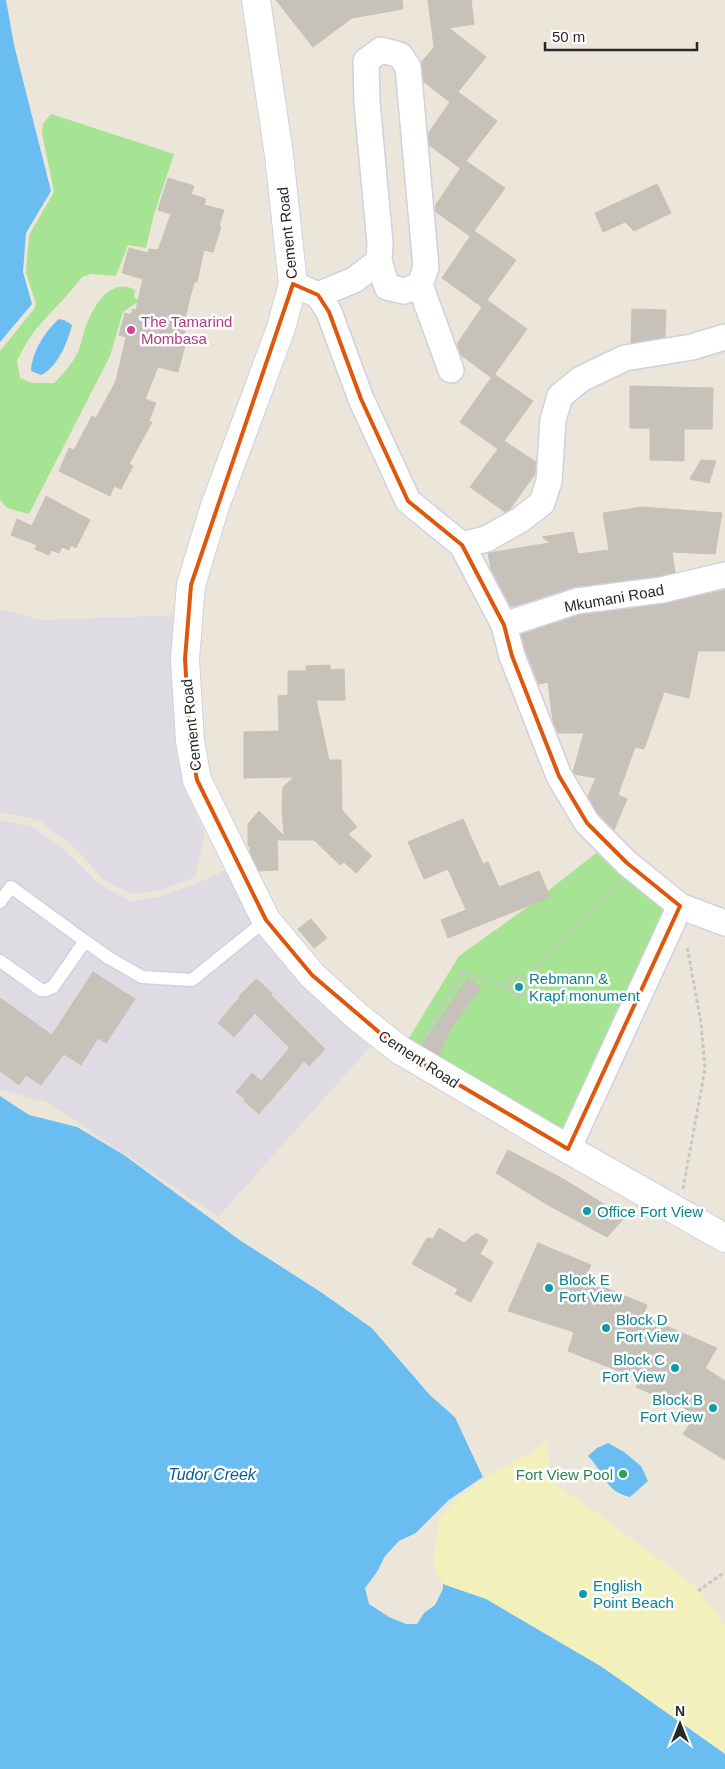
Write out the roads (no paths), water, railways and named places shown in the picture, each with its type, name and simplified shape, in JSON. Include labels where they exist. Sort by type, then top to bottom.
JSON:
[{"type":"main road","name":"Cement Road","points":[[256,0],[279,155],[293,284],[281,328],[214,509],[191,585],[185,659],[190,741],[197,780],[266,920],[312,975],[358,1017],[400,1050],[725,1238]]},
{"type":"street","points":[[420,285],[404,291],[387,287],[379,261],[380,243],[366,103],[366,61],[382,50],[400,55],[408,67],[426,267],[420,285],[451,370]]},
{"type":"street","points":[[318,296],[354,280],[379,261]]},
{"type":"street","points":[[293,284],[318,296],[329,312],[362,399],[408,501],[462,546],[504,625],[512,656],[559,776],[583,815],[627,863],[680,906],[725,923]]},
{"type":"street","points":[[462,546],[486,539],[520,520],[542,503],[548,481],[553,420],[560,396],[581,380],[625,358],[692,347],[725,337]]},
{"type":"street","name":"Mkumani Road","points":[[504,625],[577,601],[662,590],[725,575]]},
{"type":"street","points":[[568,1148],[680,906]]},
{"type":"lane","points":[[0,878],[109,958],[142,977],[192,980],[266,920]]},
{"type":"lane","points":[[0,902],[11,887]]},
{"type":"lane","points":[[0,961],[40,990],[46,990],[53,987],[85,941]]},
{"type":"water","points":[[0,0],[6,0],[14,45],[51,191],[26,233],[23,272],[32,304],[0,342]]},
{"type":"water","points":[[59,319],[72,325],[61,354],[47,372],[41,375],[31,371],[40,342]]},
{"type":"water","name":"Tudor Creek","points":[[0,1096],[29,1115],[77,1127],[124,1155],[241,1241],[321,1292],[372,1328],[430,1395],[455,1417],[483,1477],[449,1500],[416,1533],[434,1581],[486,1599],[602,1667],[725,1754],[725,1769],[0,1769]]},
{"type":"water","name":"Fort View Pool","points":[[608,1443],[624,1452],[641,1466],[648,1481],[630,1497],[621,1494],[610,1486],[588,1456],[597,1448]]},
{"type":"place","name":"The Tamarind Mombasa","points":[[131,330]]},
{"type":"place","name":"Rebmann & Krapf monument","points":[[519,987]]},
{"type":"place","name":"Office Fort View","points":[[587,1211]]},
{"type":"place","name":"Block E Fort View","points":[[549,1288]]},
{"type":"place","name":"Block D Fort View","points":[[606,1328]]},
{"type":"place","name":"Block C Fort View","points":[[675,1368]]},
{"type":"place","name":"Block B Fort View","points":[[713,1408]]},
{"type":"place","name":"Fort View Pool","points":[[623,1474]]},
{"type":"place","name":"English Point Beach","points":[[583,1594]]}]
